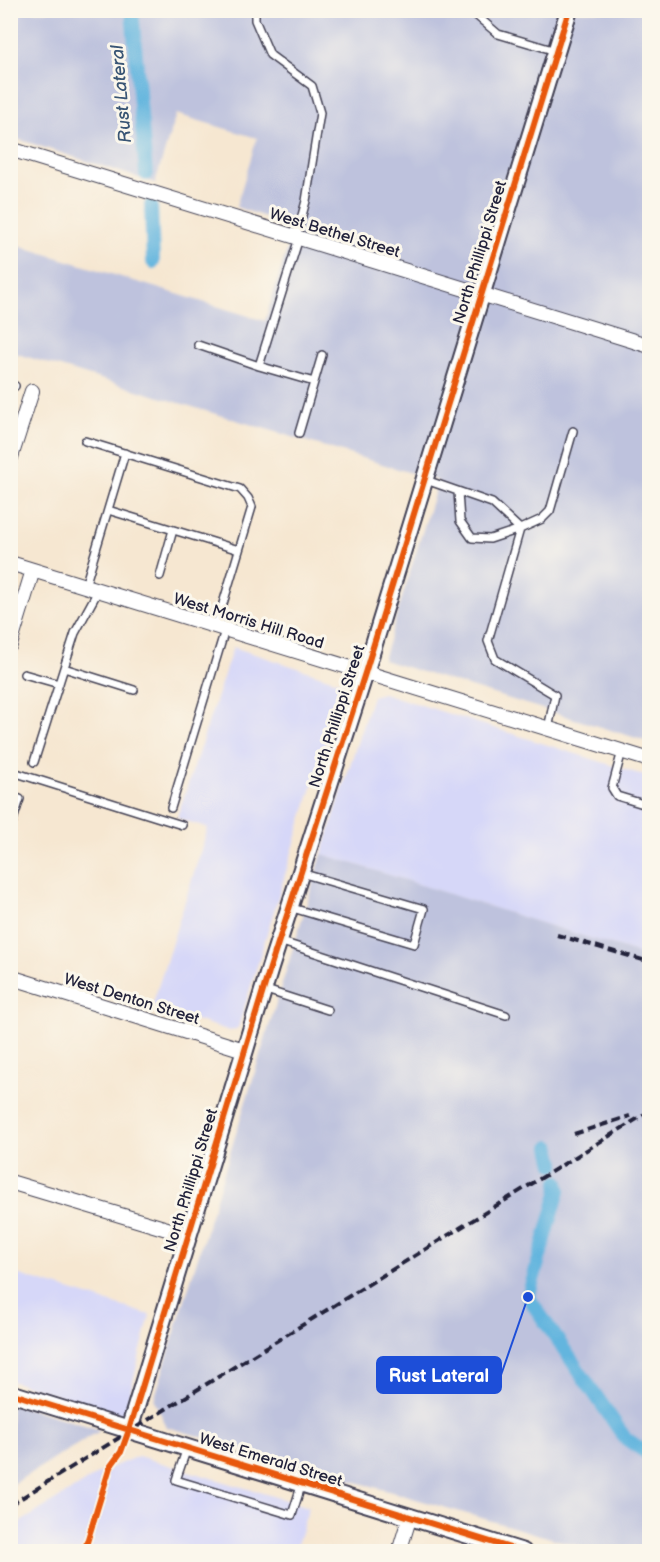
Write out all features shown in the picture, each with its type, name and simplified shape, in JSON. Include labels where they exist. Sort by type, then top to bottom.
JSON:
[{"type":"street","name":"North Phillippi Street","points":[[129,1430],[244,1050],[365,673],[568,10]]},
{"type":"street","name":"West Bethel Street","points":[[10,149],[650,346]]},
{"type":"street","points":[[10,460],[32,391]]},
{"type":"street","name":"West Morris Hill Road","points":[[10,563],[650,760]]},
{"type":"street","points":[[10,645],[33,570]]},
{"type":"street","name":"West Denton Street","points":[[10,977],[244,1050]]},
{"type":"street","points":[[10,1182],[187,1235]]},
{"type":"street","name":"West Emerald Street","points":[[10,1393],[523,1551]]},
{"type":"street","points":[[399,1551],[410,1516]]},
{"type":"lane","points":[[255,10],[255,20],[270,54],[312,86],[320,112],[306,201],[260,366]]},
{"type":"lane","points":[[470,10],[498,34],[556,51]]},
{"type":"lane","points":[[198,345],[314,382]]},
{"type":"lane","points":[[299,433],[322,355]]},
{"type":"lane","points":[[458,492],[460,521],[472,538],[490,539],[542,519],[550,511],[573,431]]},
{"type":"lane","points":[[85,441],[240,489],[252,507],[171,808]]},
{"type":"lane","points":[[34,762],[91,588],[108,510],[125,453]]},
{"type":"lane","points":[[424,480],[492,503],[520,529]]},
{"type":"lane","points":[[108,510],[239,550]]},
{"type":"lane","points":[[520,529],[489,641],[495,659],[555,695],[548,729]]},
{"type":"lane","points":[[160,576],[173,530]]},
{"type":"lane","points":[[64,668],[134,690]]},
{"type":"lane","points":[[24,674],[59,684]]},
{"type":"lane","points":[[622,751],[612,788],[617,796],[650,806]]},
{"type":"lane","points":[[10,771],[182,825]]},
{"type":"lane","points":[[10,796],[20,799],[10,830]]},
{"type":"lane","points":[[289,907],[414,944],[424,909],[300,873]]},
{"type":"lane","points":[[279,940],[506,1015]]},
{"type":"lane","points":[[263,989],[328,1010]]},
{"type":"lane","points":[[187,1448],[176,1480],[187,1484],[292,1515],[302,1483]]},
{"type":"shaded area","points":[[11,11],[22,11],[11,48]]},
{"type":"shaded area","points":[[22,11],[649,11],[649,742],[383,660],[438,481],[11,352],[10,243],[265,321],[294,227],[236,207],[257,138],[176,114],[155,183],[11,137],[11,48]]},
{"type":"shaded area","points":[[233,647],[344,683],[238,1028],[230,1031],[152,1006],[208,828],[177,818]]},
{"type":"shaded area","points":[[383,693],[649,777],[649,957],[322,854],[372,696]]},
{"type":"shaded area","points":[[322,854],[649,957],[649,1551],[595,1551],[167,1427],[154,1400]]},
{"type":"shaded area","points":[[10,1272],[150,1315],[124,1416],[11,1381]]},
{"type":"shaded area","points":[[11,1403],[101,1430],[11,1485]]},
{"type":"shaded area","points":[[138,1456],[309,1507],[295,1551],[11,1552],[11,1528],[101,1472]]},
{"type":"waterway","name":"Rust Lateral","points":[[132,10],[146,174]]},
{"type":"waterway","name":"Rust Lateral","points":[[151,205],[153,262]]},
{"type":"waterway","name":"Rust Lateral","points":[[550,1147],[554,1164]]},
{"type":"waterway","name":"Rust Lateral","points":[[558,1182],[559,1190],[528,1297],[625,1438],[650,1455]]},
{"type":"railway","points":[[557,935],[650,962]]},
{"type":"railway","points":[[10,1505],[650,1111]]},
{"type":"railway","points":[[574,1134],[630,1116]]},
{"type":"cycle path","points":[[84,1552],[110,1467],[121,1452],[129,1430],[270,968],[365,673],[569,10]]},
{"type":"cycle path","points":[[10,1393],[523,1552]]},
{"type":"place","name":"Rust Lateral","points":[[528,1297]]}]
